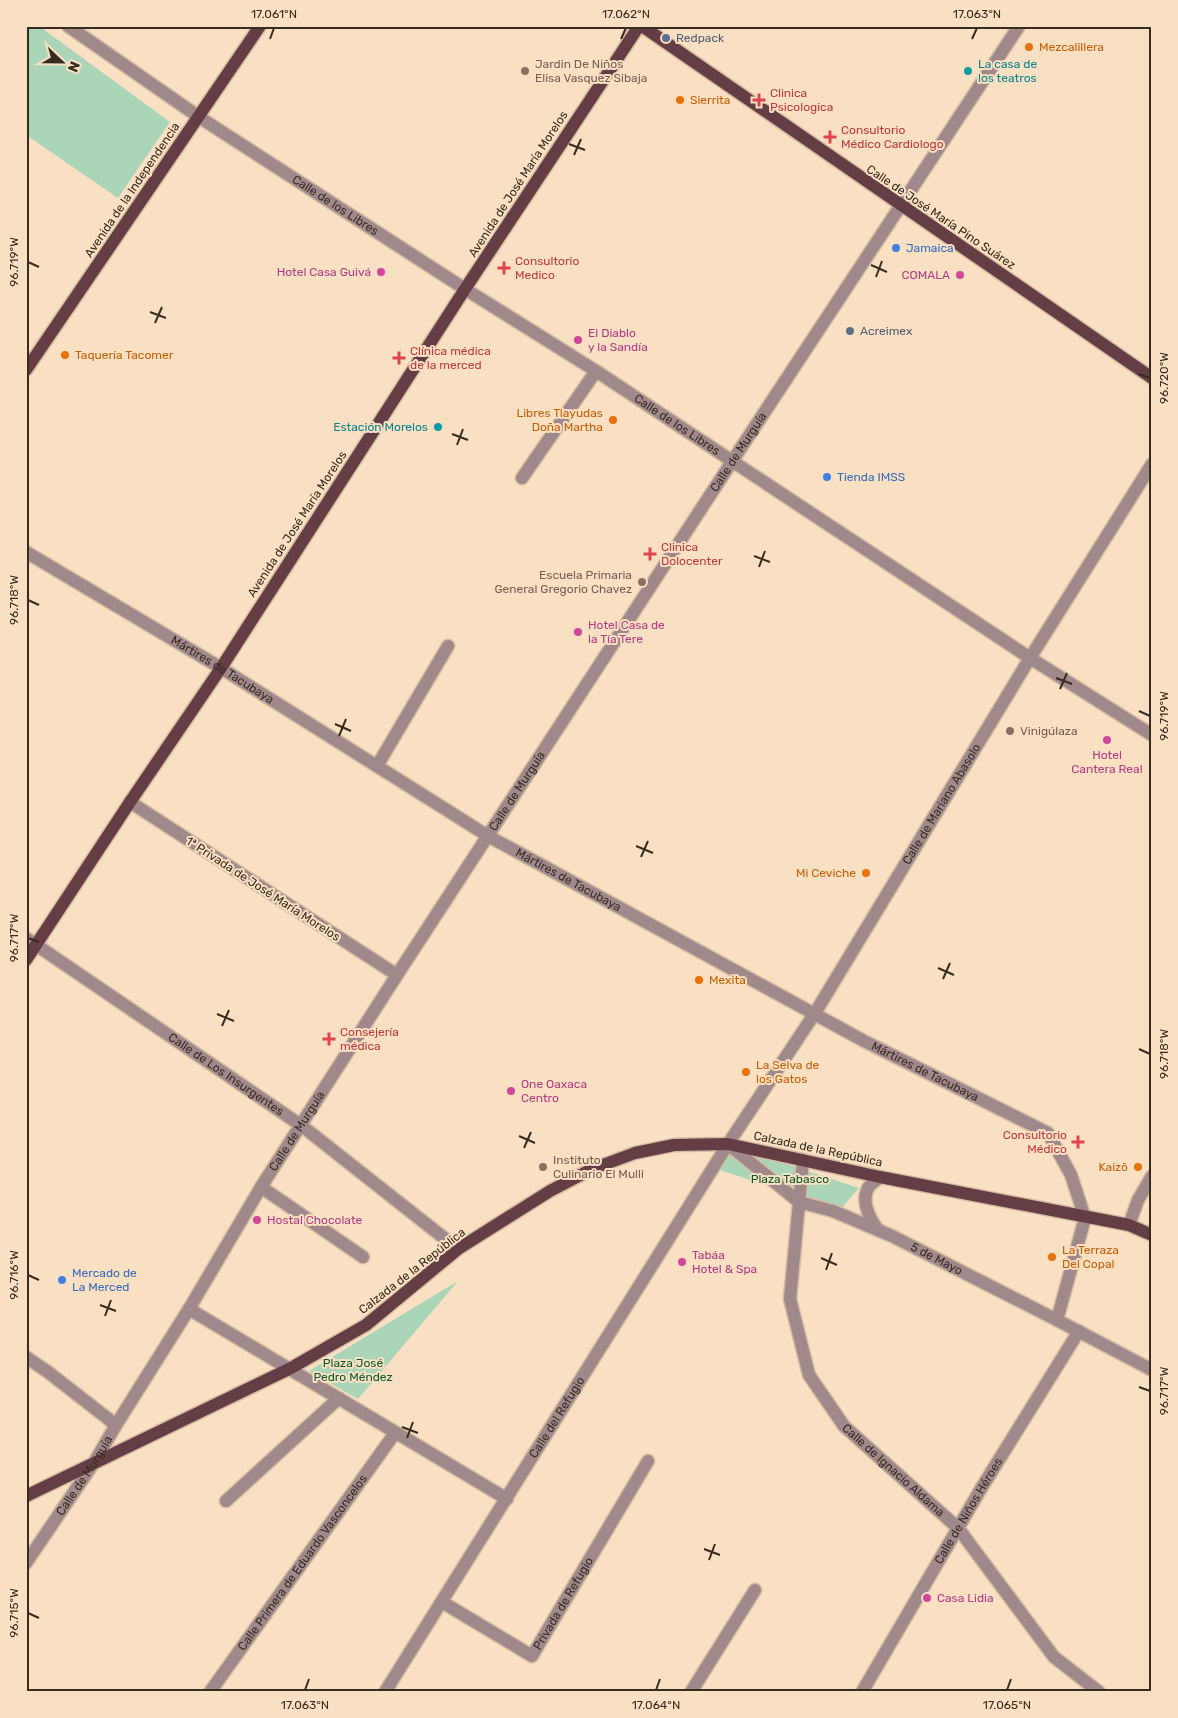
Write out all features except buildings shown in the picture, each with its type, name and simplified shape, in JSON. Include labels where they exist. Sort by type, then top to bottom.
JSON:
[{"type":"main road","name":"Avenida de la Independencia","points":[[26,370],[260,26]]},
{"type":"main road","name":"Calle de José María Pino Suárez","points":[[640,26],[1152,378]]},
{"type":"main road","name":"Avenida de José María Morelos","points":[[26,960],[31,941],[130,802],[221,668],[465,289],[640,26]]},
{"type":"main road","name":"Calzada de la República","points":[[26,1496],[290,1368],[366,1325],[458,1249],[550,1191],[592,1169],[635,1153],[674,1145],[728,1144],[880,1177],[1084,1218],[1129,1225],[1152,1235]]},
{"type":"street","name":"Calle de los Libres","points":[[68,26],[199,117],[465,289],[596,371],[1030,658],[1152,735]]},
{"type":"street","name":"Calle de Murguía","points":[[26,1563],[95,1462],[116,1424],[189,1309],[261,1188],[397,975],[732,460],[1019,26]]},
{"type":"street","points":[[522,478],[596,371]]},
{"type":"street","name":"Calle de Mariano Abasolo","points":[[728,1144],[815,1013],[1030,658],[1152,464]]},
{"type":"street","name":"Mártires de Tacubaya","points":[[26,552],[221,668],[488,836],[864,1041],[1048,1133],[1070,1175],[1084,1218]]},
{"type":"street","points":[[377,766],[448,646]]},
{"type":"street","name":"1ª Prívada de José María Morelos","points":[[130,802],[397,975]]},
{"type":"street","name":"Calle de Los Insurgentes","points":[[31,941],[302,1126],[458,1249]]},
{"type":"street","name":"5 de Mayo","points":[[728,1144],[799,1202],[833,1211],[878,1230],[1079,1331],[1152,1370]]},
{"type":"street","name":"Calle del Refugio","points":[[385,1692],[728,1144]]},
{"type":"street","name":"Calle de Ignacio Aldama","points":[[803,1160],[790,1299],[809,1375],[844,1426],[958,1528],[1054,1656],[1099,1692]]},
{"type":"street","points":[[1129,1225],[1138,1200],[1152,1176]]},
{"type":"street","points":[[878,1230],[870,1219],[866,1202],[868,1188],[880,1177]]},
{"type":"street","points":[[261,1188],[363,1256]]},
{"type":"street","points":[[1057,1320],[1084,1218]]},
{"type":"street","points":[[189,1309],[507,1499]]},
{"type":"street","name":"Calle de Niños Héroes","points":[[862,1692],[958,1528],[1079,1331]]},
{"type":"street","points":[[26,1357],[116,1424]]},
{"type":"street","points":[[226,1501],[339,1398]]},
{"type":"street","name":"Calle Primera de Eduardo Vasconcelos","points":[[210,1692],[395,1433]]},
{"type":"street","name":"Privada de Refugio","points":[[442,1602],[532,1656],[648,1461]]},
{"type":"street","points":[[691,1692],[756,1590]]},
{"type":"green space","points":[[26,26],[39,26],[170,122],[118,198],[26,135]]},
{"type":"green space","name":"Plaza Tabasco","points":[[729,1145],[859,1188],[840,1210],[720,1170]]},
{"type":"green space","name":"Plaza José Pedro Méndez","points":[[458,1281],[358,1399],[309,1371]]},
{"type":"place","name":"Redpack","points":[[666,38]]},
{"type":"place","name":"Mezcalillera","points":[[1029,47]]},
{"type":"place","name":"Jardin De Niños Elisa Vasquez Sibaja","points":[[525,71]]},
{"type":"place","name":"La casa de los teatros","points":[[968,71]]},
{"type":"place","name":"Sierrita","points":[[680,100]]},
{"type":"place","name":"Clinica Psicologica","points":[[759,100]]},
{"type":"place","name":"Consultorio Médico Cardiologo","points":[[830,137]]},
{"type":"place","name":"Jamaica","points":[[896,248]]},
{"type":"place","name":"Consultorio Medico","points":[[504,268]]},
{"type":"place","name":"Hotel Casa Guivá","points":[[381,272]]},
{"type":"place","name":"COMALA","points":[[960,275]]},
{"type":"place","name":"Acreimex","points":[[850,331]]},
{"type":"place","name":"El Diablo y la Sandía","points":[[578,340]]},
{"type":"place","name":"Taquería Tacomer","points":[[65,355]]},
{"type":"place","name":"Clínica médica de la merced","points":[[399,358]]},
{"type":"place","name":"Libres Tlayudas Doña Martha","points":[[613,420]]},
{"type":"place","name":"Estación Morelos","points":[[438,427]]},
{"type":"place","name":"Tienda IMSS","points":[[827,477]]},
{"type":"place","name":"Clinica Dolocenter","points":[[650,554]]},
{"type":"place","name":"Escuela Primaria General Gregorio Chavez","points":[[642,582]]},
{"type":"place","name":"Hotel Casa de la Tía Tere","points":[[578,632]]},
{"type":"place","name":"Vinigúlaza","points":[[1010,731]]},
{"type":"place","name":"Hotel Cantera Real","points":[[1107,740]]},
{"type":"place","name":"Mi Ceviche","points":[[866,873]]},
{"type":"place","name":"Mexita","points":[[699,980]]},
{"type":"place","name":"Consejería médica","points":[[329,1039]]},
{"type":"place","name":"La Selva de los Gatos","points":[[746,1072]]},
{"type":"place","name":"One Oaxaca Centro","points":[[511,1091]]},
{"type":"place","name":"Consultorio Médico","points":[[1078,1142]]},
{"type":"place","name":"Instituto Culinario El Mulli","points":[[543,1167]]},
{"type":"place","name":"Kaizō","points":[[1138,1167]]},
{"type":"place","name":"Hostal Chocolate","points":[[257,1220]]},
{"type":"place","name":"La Terraza Del Copal","points":[[1052,1257]]},
{"type":"place","name":"Tabáa Hotel & Spa","points":[[682,1262]]},
{"type":"place","name":"Mercado de La Merced","points":[[62,1280]]},
{"type":"place","name":"Casa Lidia","points":[[927,1598]]}]
